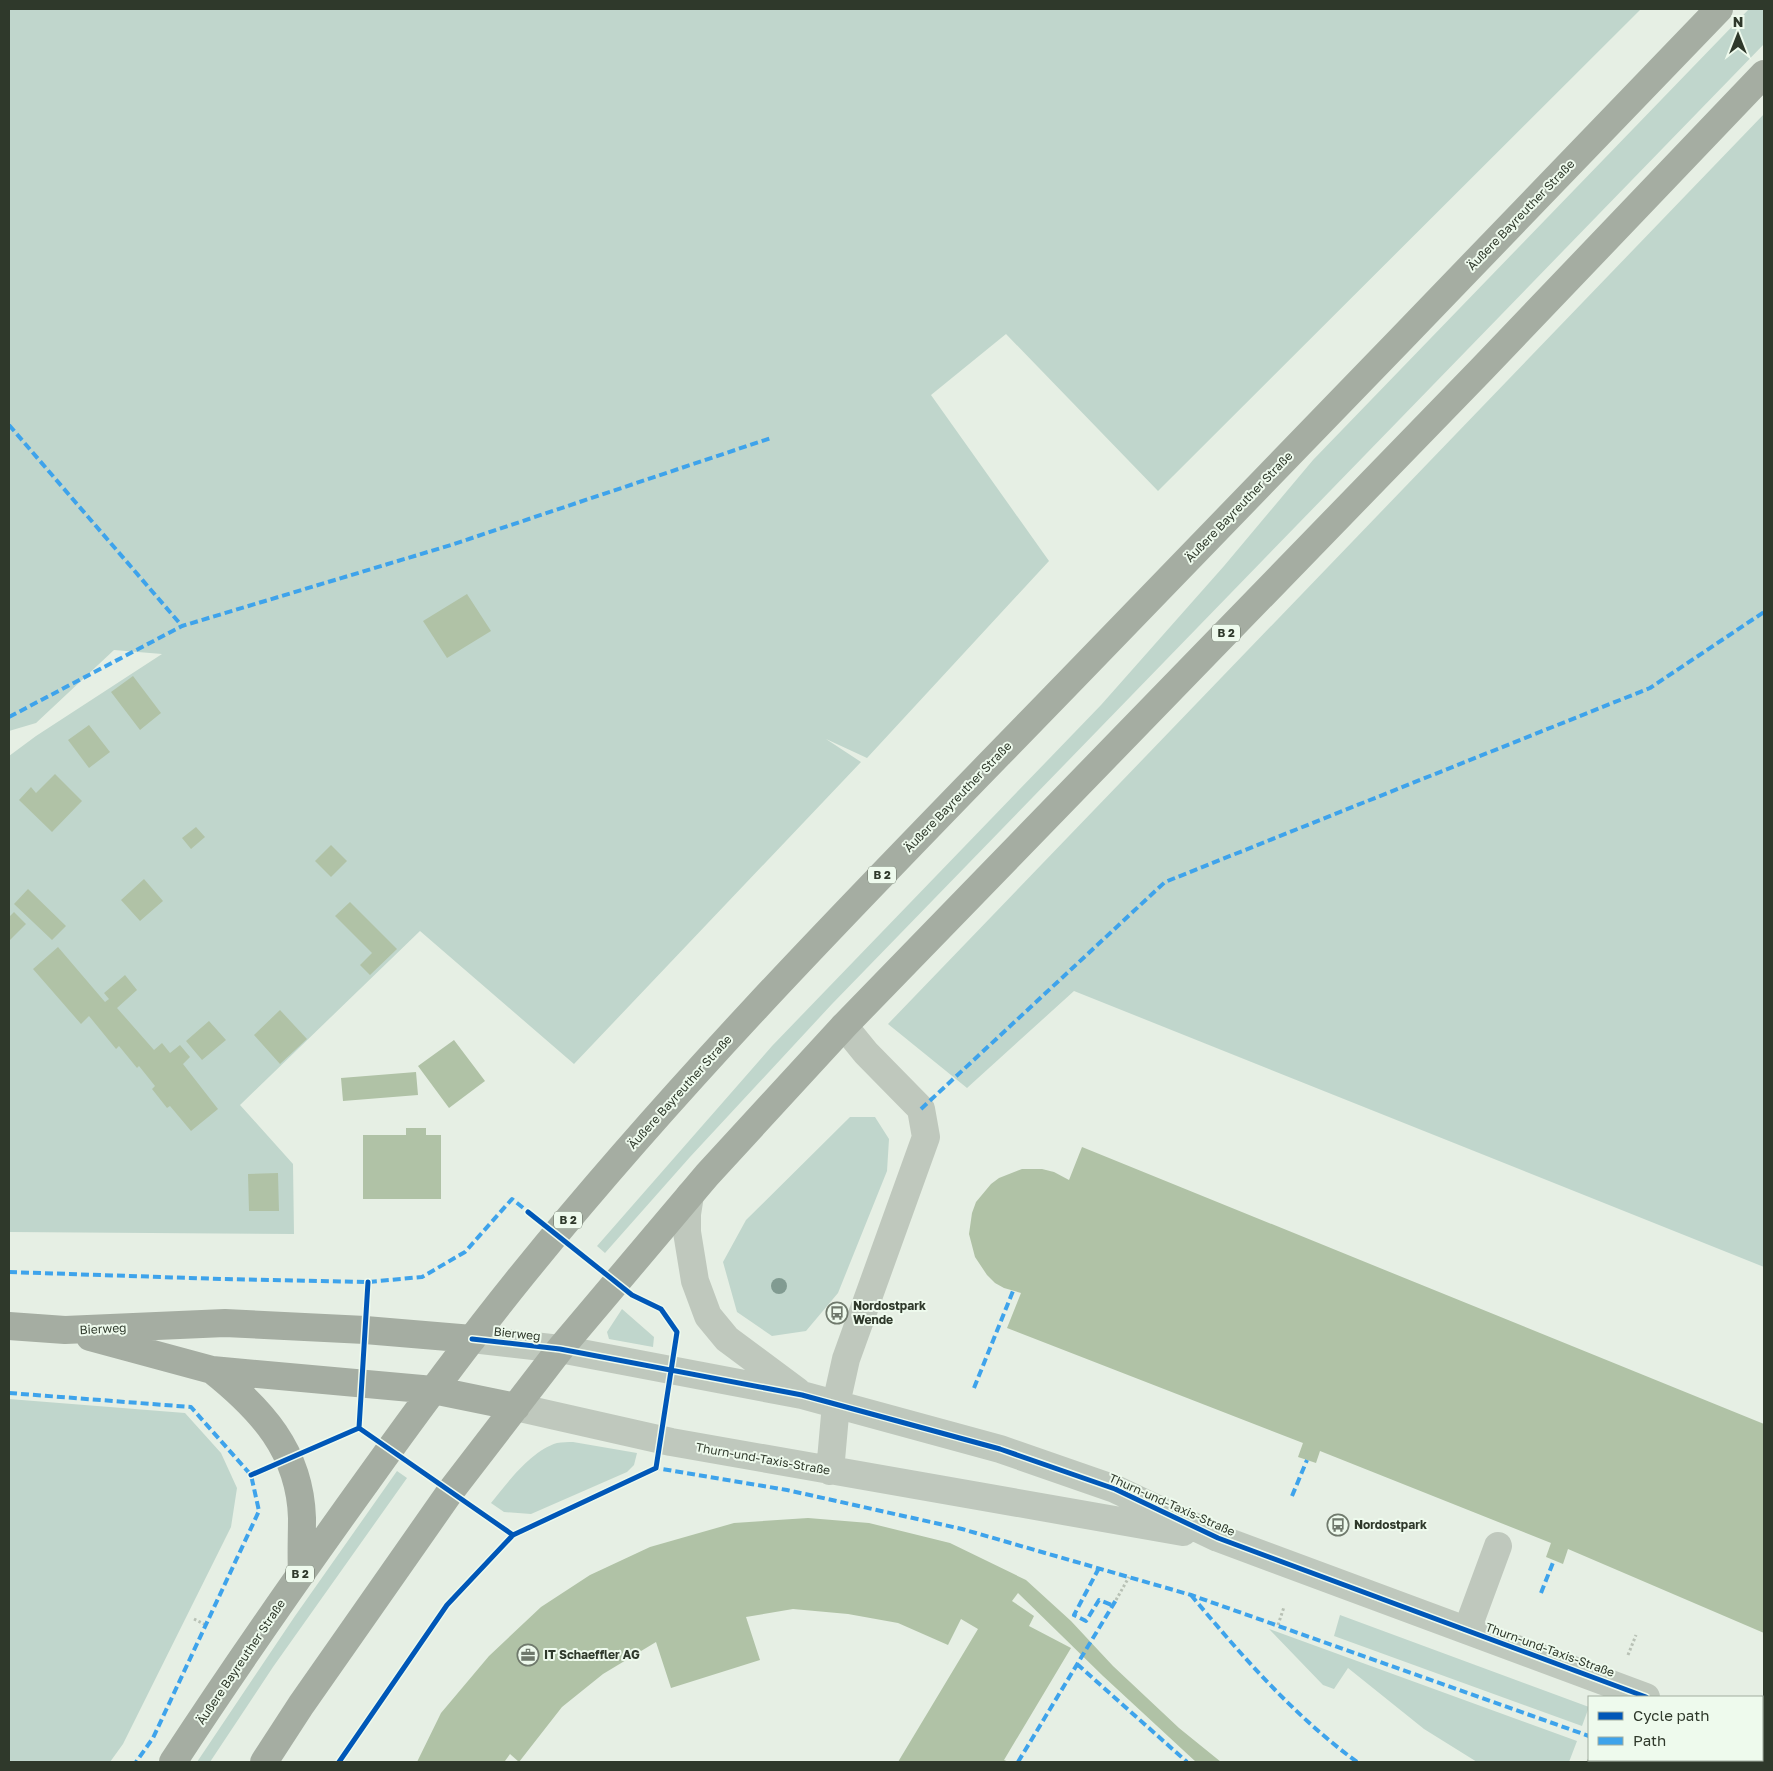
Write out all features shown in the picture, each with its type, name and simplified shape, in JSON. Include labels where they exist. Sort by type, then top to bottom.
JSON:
[{"type":"main road","name":"Äußere Bayreuther Straße","points":[[173,1762],[302,1572],[433,1390],[545,1248],[655,1119],[780,981],[1719,9]]},
{"type":"main road","name":"B 2","points":[[264,1762],[301,1705],[450,1492],[560,1349],[690,1195],[844,1026],[1482,369],[1764,74]]},
{"type":"main road","name":"Bierweg","points":[[9,1326],[65,1330],[225,1323],[365,1330],[472,1339]]},
{"type":"main road","name":"Bierweg","points":[[65,1330],[212,1370],[433,1390],[516,1407]]},
{"type":"main road","points":[[212,1370],[260,1412],[276,1433],[289,1458],[298,1488],[302,1518],[302,1572]]},
{"type":"street","points":[[830,1470],[836,1404],[846,1360],[926,1137],[921,1109],[866,1053],[844,1026]]},
{"type":"street","points":[[690,1195],[687,1232],[695,1281],[708,1316],[727,1339],[802,1395]]},
{"type":"street","name":"Bierweg","points":[[472,1339],[560,1349]]},
{"type":"street","name":"Thurn-und-Taxis-Straße","points":[[560,1349],[802,1395],[1018,1455],[1115,1489],[1218,1538],[1643,1696]]},
{"type":"street","name":"Thurn-und-Taxis-Straße","points":[[516,1407],[666,1441],[1218,1538]]},
{"type":"street","points":[[1467,1630],[1498,1546]]},
{"type":"path","points":[[1338,1525],[1344,1515]]},
{"type":"path","points":[[1116,1600],[1129,1577]]},
{"type":"path","points":[[1278,1625],[1284,1607]]},
{"type":"path","points":[[194,1619],[206,1625]]},
{"type":"green space","points":[[9,9],[1641,9],[1158,491],[1006,334],[931,395],[1049,561],[867,758],[826,739],[861,762],[574,1064],[420,931],[240,1105],[293,1164],[294,1234],[9,1232],[9,756],[36,736],[162,654],[114,650],[36,723],[9,731]]},
{"type":"green space","points":[[1749,9],[1764,9],[1764,44],[832,1004],[690,1157],[605,1253],[597,1246],[772,1046],[1101,705],[1224,566],[1313,460]]},
{"type":"green space","points":[[1764,114],[1764,1267],[1074,991],[967,1088],[888,1024]]},
{"type":"green space","points":[[850,1117],[875,1117],[889,1139],[887,1171],[838,1293],[806,1331],[772,1336],[737,1312],[723,1262],[746,1220]]},
{"type":"green space","points":[[622,1309],[654,1337],[653,1347],[609,1339],[607,1332]]},
{"type":"green space","points":[[9,1399],[185,1413],[221,1453],[237,1488],[231,1527],[123,1744],[110,1762],[9,1762]]},
{"type":"green space","points":[[573,1442],[637,1453],[634,1465],[627,1472],[531,1514],[504,1512],[491,1503],[521,1468],[538,1453],[557,1443]]},
{"type":"green space","points":[[397,1471],[407,1478],[273,1667],[210,1762],[197,1762],[295,1616]]},
{"type":"green space","points":[[1340,1615],[1588,1707],[1588,1710],[1582,1726],[1334,1636]]},
{"type":"green space","points":[[1269,1629],[1577,1741],[1569,1762],[1477,1762],[1424,1729],[1348,1668],[1334,1689],[1323,1685]]},
{"type":"building","points":[[467,594],[491,631],[447,658],[423,621]]},
{"type":"building","points":[[133,676],[161,713],[140,730],[111,692]]},
{"type":"building","points":[[89,725],[110,752],[89,768],[68,740]]},
{"type":"building","points":[[55,774],[82,801],[52,832],[19,800],[31,787],[36,793]]},
{"type":"building","points":[[196,827],[205,837],[191,849],[182,838]]},
{"type":"building","points":[[331,845],[347,861],[331,877],[315,861]]},
{"type":"building","points":[[144,879],[163,901],[140,921],[121,900]]},
{"type":"building","points":[[28,889],[66,926],[52,940],[14,904]]},
{"type":"building","points":[[350,902],[397,949],[370,975],[360,965],[372,953],[335,916]]},
{"type":"building","points":[[14,912],[26,924],[9,941],[9,917]]},
{"type":"building","points":[[58,947],[105,1002],[109,999],[104,993],[125,975],[137,990],[117,1008],[154,1050],[162,1043],[170,1053],[180,1045],[190,1057],[183,1064],[218,1109],[191,1131],[170,1106],[167,1108],[152,1089],[155,1086],[139,1066],[137,1068],[119,1046],[116,1049],[89,1016],[81,1024],[33,969]]},
{"type":"building","points":[[280,1010],[307,1039],[280,1064],[254,1035]]},
{"type":"building","points":[[209,1021],[226,1040],[202,1060],[186,1041]]},
{"type":"building","points":[[454,1040],[485,1081],[449,1108],[418,1066]]},
{"type":"building","points":[[416,1072],[418,1095],[343,1101],[341,1078]]},
{"type":"building","points":[[406,1128],[426,1128],[426,1135],[441,1135],[441,1199],[363,1199],[363,1135],[406,1135]]},
{"type":"building","points":[[1082,1147],[1764,1424],[1764,1633],[1568,1549],[1563,1564],[1546,1557],[1551,1543],[1320,1451],[1316,1463],[1298,1457],[1303,1443],[1007,1328],[1021,1293],[995,1283],[975,1257],[969,1234],[972,1213],[976,1202],[991,1184],[999,1178],[1022,1169],[1042,1169],[1054,1172],[1069,1180]]},
{"type":"building","points":[[278,1173],[279,1211],[249,1211],[248,1174]]},
{"type":"building","points":[[808,1518],[869,1523],[950,1543],[1026,1580],[1071,1621],[1113,1666],[1179,1728],[1221,1762],[1196,1762],[1103,1676],[1018,1593],[1012,1601],[1034,1616],[1029,1626],[1071,1648],[1004,1760],[1009,1762],[898,1762],[978,1629],[961,1619],[948,1645],[898,1623],[848,1614],[793,1609],[746,1617],[760,1660],[671,1688],[656,1642],[603,1674],[562,1707],[519,1762],[510,1754],[505,1761],[507,1762],[417,1762],[441,1713],[489,1656],[541,1607],[590,1575],[650,1547],[734,1523]]},
{"type":"marked path","points":[[9,425],[182,626]]},
{"type":"marked path","points":[[9,717],[182,626],[451,545],[771,438]]},
{"type":"marked path","points":[[921,1109],[1165,882],[1650,688],[1764,612]]},
{"type":"marked path","points":[[9,1272],[368,1282],[422,1277],[465,1252],[512,1199],[531,1214]]},
{"type":"marked path","points":[[974,1388],[1013,1291]]},
{"type":"marked path","points":[[9,1393],[191,1407],[251,1475],[259,1511],[153,1738],[136,1762]]},
{"type":"marked path","points":[[1292,1496],[1307,1460]]},
{"type":"marked path","points":[[652,1470],[656,1468],[787,1490],[962,1529],[1191,1595],[1588,1736]]},
{"type":"marked path","points":[[1541,1593],[1554,1560]]},
{"type":"marked path","points":[[1099,1568],[1074,1615],[1086,1621],[1099,1600],[1112,1605]]},
{"type":"marked path","points":[[1191,1595],[1269,1684],[1311,1725],[1357,1762]]},
{"type":"marked path","points":[[1018,1762],[1116,1600]]},
{"type":"marked path","points":[[1077,1664],[1187,1762]]},
{"type":"cycle path","points":[[339,1762],[447,1605],[513,1535],[656,1468],[677,1332],[661,1309],[632,1295],[528,1212]]},
{"type":"cycle path","points":[[359,1428],[368,1282]]},
{"type":"cycle path","points":[[472,1339],[560,1349],[802,1395],[1000,1449],[1115,1489],[1218,1538],[1643,1696]]},
{"type":"cycle path","points":[[359,1428],[513,1535]]},
{"type":"cycle path","points":[[251,1475],[359,1428]]},
{"type":"place","name":"Nordostpark Wende","points":[[837,1313]]},
{"type":"place","name":"Nordostpark","points":[[1338,1525]]},
{"type":"place","name":"IT Schaeffler AG","points":[[528,1655]]}]
